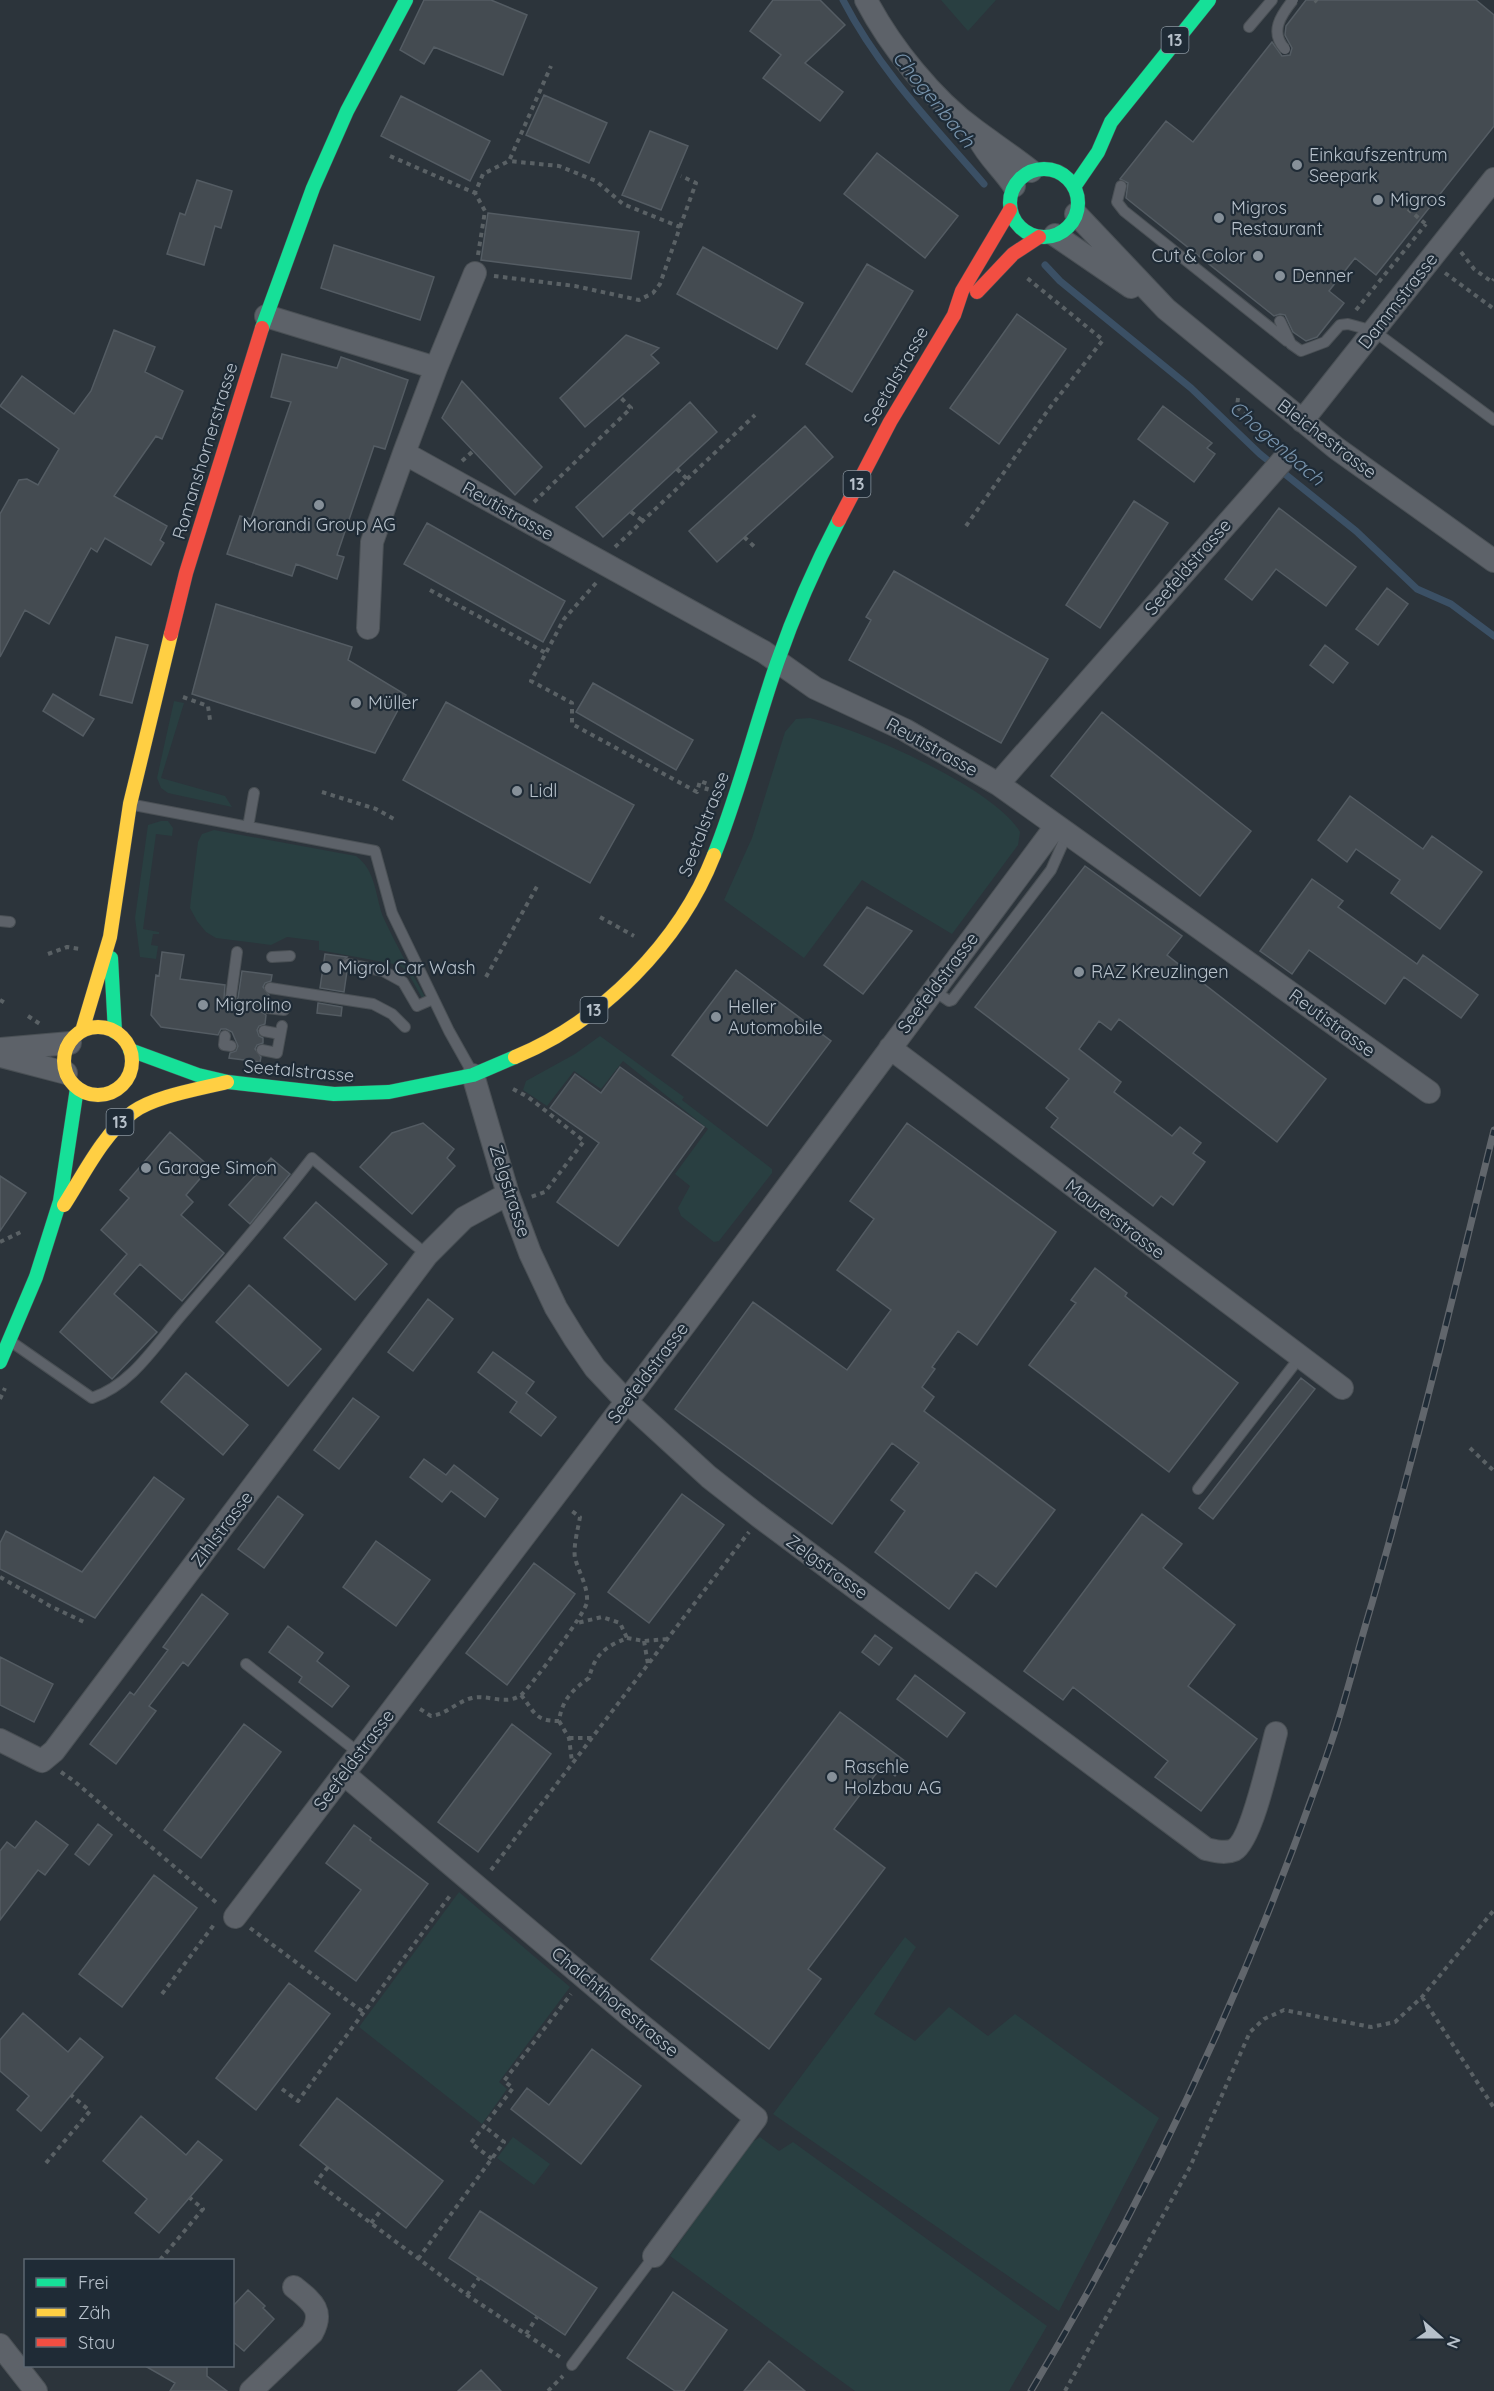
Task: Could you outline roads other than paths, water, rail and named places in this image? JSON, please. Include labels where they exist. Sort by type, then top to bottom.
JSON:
[{"type":"main road","name":"Romanshornerstrasse","points":[[76,1037],[110,937],[130,804],[186,573],[266,316],[313,188],[346,111],[406,0]]},
{"type":"main road","name":"13","points":[[1074,187],[1098,152],[1111,122],[1209,0]]},
{"type":"main road","name":"13","points":[[1093,134],[1111,122]]},
{"type":"main road","points":[[1039,170],[1067,178],[1077,195],[1076,214],[1064,230],[1047,236],[1023,231],[1010,210],[1014,186],[1039,170],[1062,159]]},
{"type":"main road","name":"Seetalstrasse","points":[[130,1050],[198,1075],[228,1082],[306,1092],[364,1095],[423,1087],[473,1074],[560,1035],[596,1008],[646,962],[687,909],[712,861],[728,821],[777,662],[824,548],[890,422],[954,315],[962,291],[1010,210]]},
{"type":"main road","name":"Seetalstrasse","points":[[954,315],[1013,254],[1047,236]]},
{"type":"main road","name":"Romanshornerstrasse","points":[[110,937],[115,1032]]},
{"type":"main road","points":[[76,1037],[93,1028],[115,1032],[130,1050]]},
{"type":"main road","name":"13","points":[[60,1202],[72,1080],[65,1052],[76,1037]]},
{"type":"main road","name":"13","points":[[98,1110],[108,1094],[124,1083],[130,1073],[130,1050]]},
{"type":"main road","name":"Seetalstrasse","points":[[169,1078],[198,1075]]},
{"type":"main road","name":"13","points":[[72,1080],[96,1095],[108,1094]]},
{"type":"main road","name":"13","points":[[124,1083],[142,1081]]},
{"type":"main road","name":"13","points":[[55,1219],[120,1122],[151,1103],[228,1082]]},
{"type":"main road","name":"13","points":[[0,1362],[84,1142]]},
{"type":"street","points":[[866,0],[879,25],[903,57],[974,130],[1039,170]]},
{"type":"street","points":[[974,130],[986,153],[1006,173],[1014,186]]},
{"type":"street","name":"Dammstrasse","points":[[1302,421],[1494,179]]},
{"type":"street","name":"Bleichestrasse","points":[[1076,214],[1166,309],[1302,421],[1494,561]]},
{"type":"street","name":"Bleichestrasse","points":[[1047,236],[1166,309]]},
{"type":"street","points":[[368,628],[372,542],[436,368],[475,273]]},
{"type":"street","points":[[266,316],[436,368]]},
{"type":"street","name":"Reutistrasse","points":[[405,453],[764,652],[815,688],[905,730],[998,784],[1429,1092]]},
{"type":"street","name":"Seefeldstrasse","points":[[998,784],[1276,467]]},
{"type":"street","name":"Seefeldstrasse","points":[[230,1913],[344,1774],[627,1402],[933,990],[1061,830]]},
{"type":"street","points":[[0,1049],[76,1037]]},
{"type":"street","name":"Maurerstrasse","points":[[890,1048],[1342,1388]]},
{"type":"street","points":[[0,1055],[72,1080]]},
{"type":"street","name":"Zelgstrasse","points":[[473,1074],[518,1196],[530,1253],[556,1308],[595,1368],[627,1402],[709,1478],[1206,1849],[1221,1852],[1235,1849],[1242,1840],[1251,1825],[1276,1733]]},
{"type":"street","name":"Zihlstrasse","points":[[0,1740],[42,1761],[61,1742],[427,1255],[464,1218],[479,1207],[518,1196]]},
{"type":"street","name":"Chalchthorestrasse","points":[[344,1774],[584,1977],[756,2118],[654,2256]]},
{"type":"street","points":[[251,2391],[312,2333],[316,2325],[318,2310],[294,2287]]},
{"type":"street","points":[[1,2350],[36,2391]]},
{"type":"lane","points":[[1249,27],[1272,0]]},
{"type":"lane","points":[[1285,49],[1278,39],[1278,22],[1293,0]]},
{"type":"lane","points":[[1121,186],[1117,202],[1124,211],[1301,351],[1325,342],[1340,325],[1348,324],[1374,331],[1494,420]]},
{"type":"lane","points":[[1280,321],[1291,344]]},
{"type":"lane","points":[[248,827],[254,793]]},
{"type":"lane","points":[[130,804],[375,851],[392,913],[433,999],[473,1074]]},
{"type":"lane","points":[[231,996],[236,982],[237,952]]},
{"type":"lane","points":[[272,957],[290,956]]},
{"type":"lane","points":[[348,964],[383,971],[403,982],[417,1006],[433,999]]},
{"type":"lane","points":[[270,988],[374,1005],[392,1014],[405,1027]]},
{"type":"lane","points":[[267,1008],[284,1010]]},
{"type":"lane","points":[[262,1050],[277,1053],[281,1030],[264,1031]]},
{"type":"lane","points":[[10,1340],[92,1398],[112,1391],[143,1363],[255,1232],[312,1158],[427,1255]]},
{"type":"lane","points":[[1198,1488],[1300,1357]]},
{"type":"lane","points":[[246,1664],[359,1753]]},
{"type":"lane","points":[[569,2369],[654,2256]]},
{"type":"waterway","name":"Chogenbach","points":[[843,0],[857,26],[890,73],[984,184]]},
{"type":"waterway","name":"Chogenbach","points":[[1045,265],[1060,281],[1191,388],[1260,454],[1356,531],[1417,589],[1451,604],[1494,636]]},
{"type":"railway","points":[[1031,2391],[1119,2234],[1199,2073],[1270,1909],[1302,1825],[1337,1723],[1389,1544],[1494,1130]]},
{"type":"place","name":"Einkaufszentrum Seepark","points":[[1297,165]]},
{"type":"place","name":"Migros","points":[[1378,200]]},
{"type":"place","name":"Migros Restaurant","points":[[1219,218]]},
{"type":"place","name":"Cut & Color","points":[[1258,256]]},
{"type":"place","name":"Denner","points":[[1280,276]]},
{"type":"place","name":"Morandi Group AG","points":[[319,505]]},
{"type":"place","name":"Müller","points":[[356,703]]},
{"type":"place","name":"Lidl","points":[[517,791]]},
{"type":"place","name":"Migrol Car Wash","points":[[326,968]]},
{"type":"place","name":"RAZ Kreuzlingen","points":[[1079,972]]},
{"type":"place","name":"Migrolino","points":[[203,1005]]},
{"type":"place","name":"Heller Automobile","points":[[716,1017]]},
{"type":"place","name":"Garage Simon","points":[[146,1168]]},
{"type":"place","name":"Raschle Holzbau AG","points":[[832,1777]]}]
